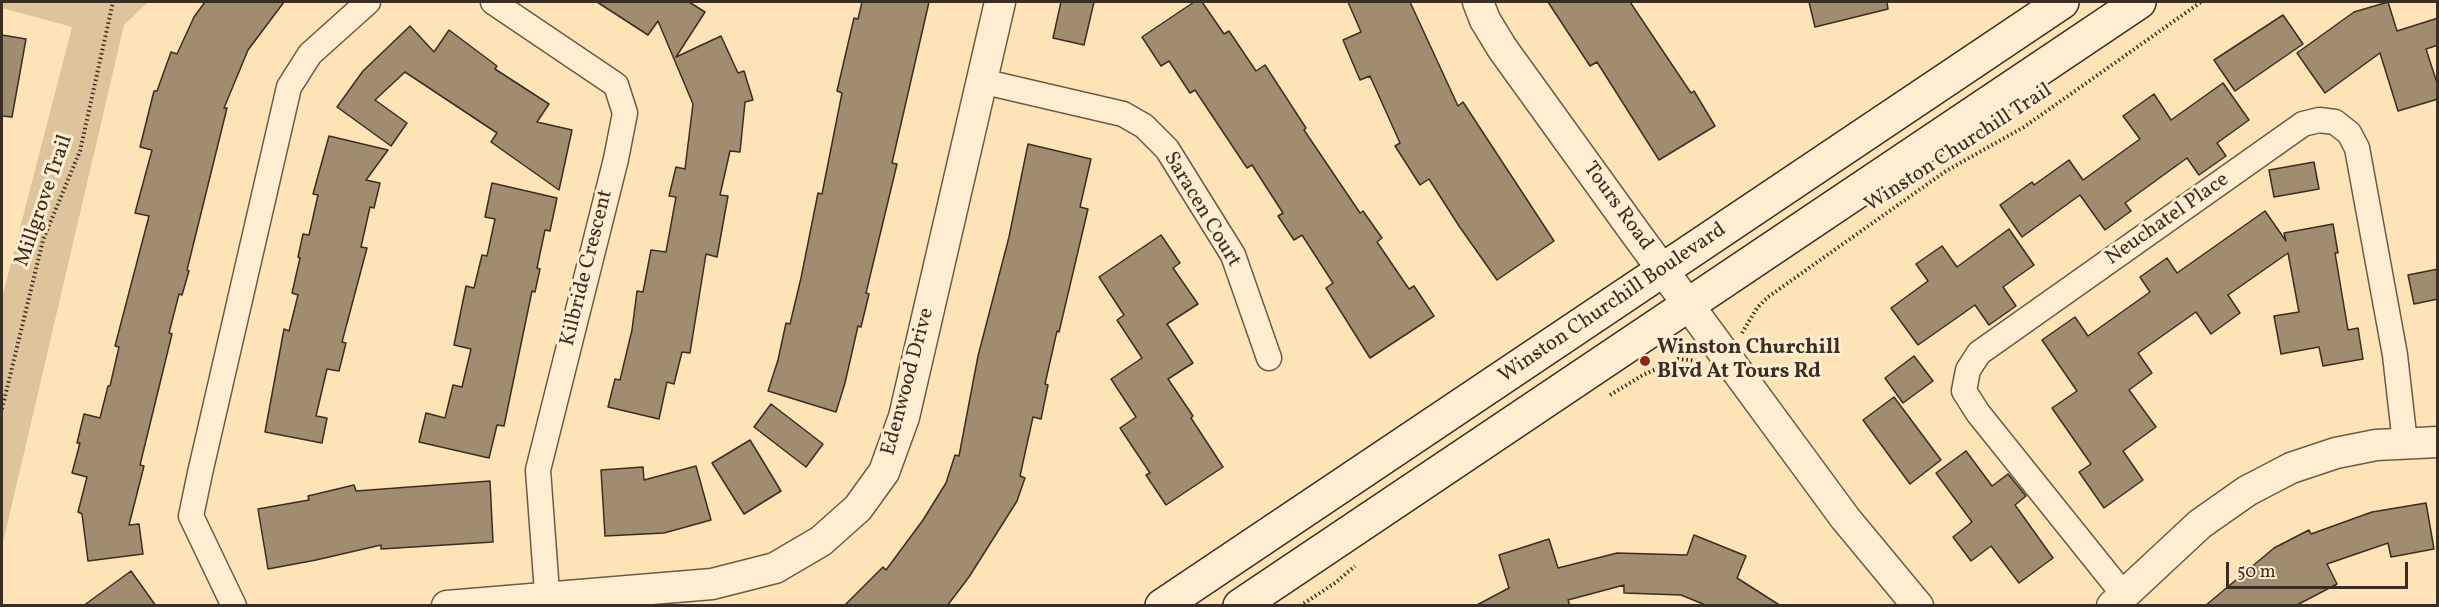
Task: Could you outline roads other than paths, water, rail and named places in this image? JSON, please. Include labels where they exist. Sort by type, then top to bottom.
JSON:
[{"type":"main road","name":"Winston Churchill Boulevard","points":[[1162,606],[2062,2]]},
{"type":"main road","name":"Winston Churchill Boulevard","points":[[1240,606],[2139,2]]},
{"type":"street","points":[[234,606],[191,516],[200,473],[289,87],[310,54],[368,2]]},
{"type":"street","name":"Kilbride Crescent","points":[[493,2],[616,85],[625,113],[616,159],[538,470],[548,602]]},
{"type":"street","name":"Edenwood Drive","points":[[447,606],[548,602],[712,585],[775,568],[821,541],[858,508],[884,472],[904,417],[1000,2]]},
{"type":"street","name":"Tours Road","points":[[1478,2],[1485,20],[1502,48],[1662,270],[1845,518],[1918,606]]},
{"type":"street","name":"Saracen Court","points":[[981,81],[1123,114],[1144,126],[1167,149],[1233,255],[1269,358]]},
{"type":"street","name":"Neuchatel Place","points":[[2118,600],[1978,413],[1964,391],[1968,370],[1979,353],[2303,124],[2319,120],[2335,122],[2349,133],[2357,148],[2395,355],[2405,443]]},
{"type":"street","points":[[2118,600],[2200,524],[2247,491],[2290,468],[2336,453],[2376,445],[2438,442]]},
{"type":"place","name":"Winston Churchill Blvd At Tours Rd","points":[[1645,361]]}]
